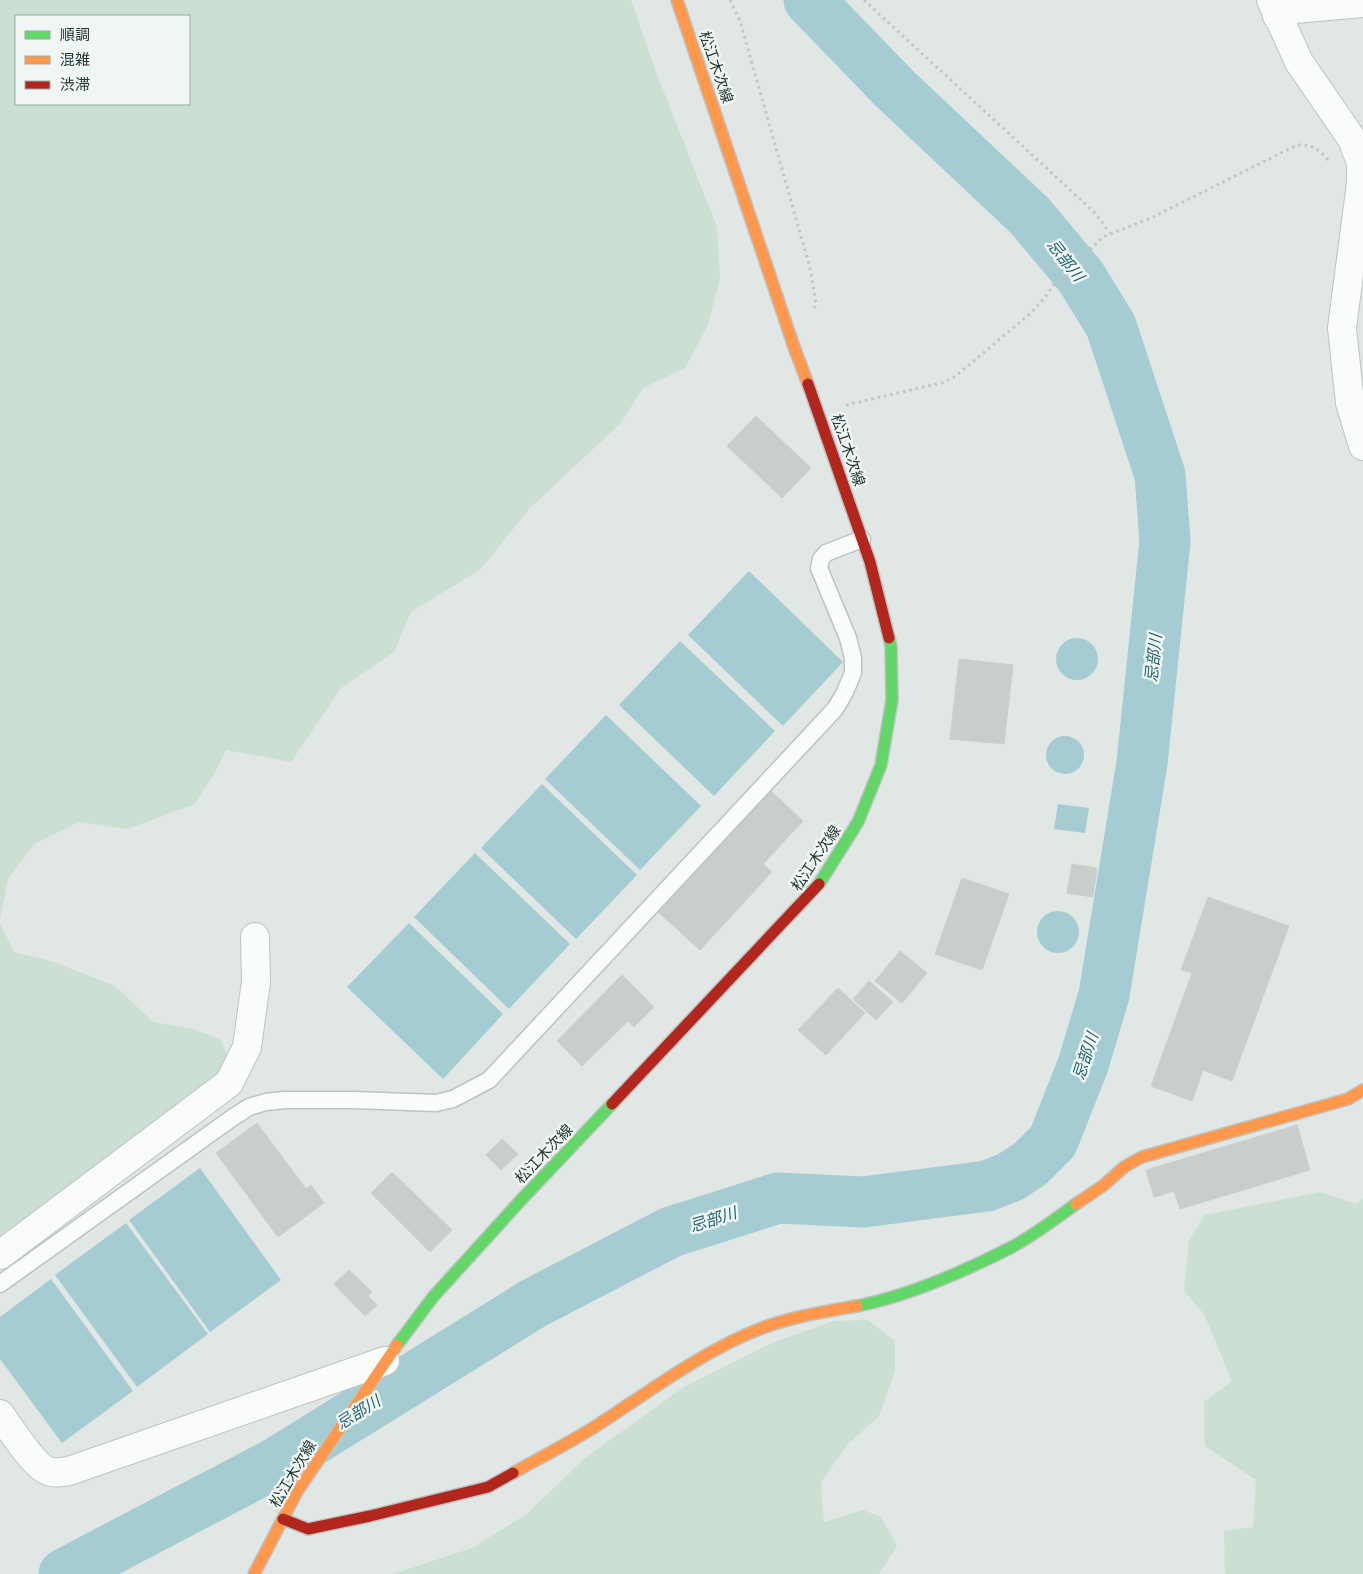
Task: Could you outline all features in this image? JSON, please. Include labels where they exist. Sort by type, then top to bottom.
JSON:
[{"type":"main road","name":"松江木次線","points":[[254,1574],[298,1490],[385,1361],[433,1297],[522,1199],[816,889],[858,822],[881,765],[892,700],[892,646],[870,562],[820,414],[794,347],[677,0]]},
{"type":"main road","points":[[283,1520],[308,1529],[488,1487],[591,1429],[684,1368],[756,1330],[789,1319],[899,1296],[942,1279],[1010,1248],[1034,1234],[1104,1185],[1124,1167],[1142,1157],[1348,1099],[1363,1090]]},
{"type":"street","points":[[1363,2],[1295,9],[1274,8],[1298,62],[1352,139],[1360,163],[1361,182],[1342,328],[1350,403],[1363,446]]},
{"type":"street","points":[[0,1255],[229,1083],[247,1047],[256,982],[255,938]]},
{"type":"street","points":[[0,1414],[37,1463],[46,1470],[55,1472],[69,1471],[385,1361]]},
{"type":"lane","points":[[0,1284],[249,1107],[266,1102],[284,1100],[354,1100],[436,1104],[452,1099],[489,1080],[835,709],[853,673],[853,658],[848,638],[819,568],[821,559],[826,553],[862,540]]},
{"type":"path","points":[[730,0],[740,21],[810,268],[816,302]]},
{"type":"path","points":[[864,0],[1094,212],[1110,233]]},
{"type":"path","points":[[820,414],[848,405],[945,382],[969,366],[1032,312],[1054,284],[1092,246],[1110,233],[1152,217],[1297,145],[1307,144],[1322,152],[1332,166]]},
{"type":"green space","points":[[0,0],[631,0],[656,72],[717,227],[720,279],[708,325],[685,368],[643,388],[620,424],[531,507],[481,569],[411,612],[394,652],[341,688],[291,762],[226,750],[214,774],[195,804],[127,829],[79,822],[34,844],[8,879],[0,919]]},
{"type":"green space","points":[[0,923],[14,952],[51,961],[115,986],[153,1022],[193,1029],[221,1040],[234,1075],[100,1173],[0,1235]]},
{"type":"green space","points":[[1320,1192],[1356,1204],[1363,1199],[1363,1574],[1225,1574],[1224,1531],[1253,1527],[1256,1480],[1205,1446],[1204,1402],[1232,1381],[1204,1314],[1184,1291],[1189,1240],[1205,1215]]},
{"type":"green space","points":[[867,1320],[895,1341],[895,1371],[879,1416],[848,1444],[821,1482],[824,1522],[863,1510],[881,1517],[897,1546],[879,1574],[393,1574],[472,1548],[527,1514],[585,1458],[684,1387],[774,1342],[834,1321]]},
{"type":"water","points":[[749,571],[843,662],[783,726],[688,635]]},
{"type":"water","points":[[1073,638],[1081,638],[1092,644],[1098,659],[1092,674],[1081,680],[1073,680],[1062,674],[1056,663],[1056,655],[1062,644]]},
{"type":"water","points":[[680,641],[775,731],[714,796],[619,705]]},
{"type":"water","points":[[606,715],[701,806],[640,870],[545,779]]},
{"type":"water","points":[[1065,736],[1079,741],[1084,755],[1079,769],[1065,774],[1051,769],[1046,755],[1051,741]]},
{"type":"water","points":[[542,784],[637,875],[576,939],[481,848]]},
{"type":"water","points":[[1058,804],[1089,808],[1085,833],[1054,829]]},
{"type":"water","points":[[475,853],[570,944],[509,1009],[414,917]]},
{"type":"water","points":[[1058,911],[1073,917],[1079,932],[1073,947],[1058,953],[1043,947],[1037,932],[1043,917]]},
{"type":"water","points":[[409,923],[503,1014],[443,1079],[347,987]]},
{"type":"water","points":[[200,1168],[281,1280],[210,1332],[129,1220]]},
{"type":"water","points":[[126,1223],[208,1334],[137,1387],[55,1275]]},
{"type":"water","points":[[51,1279],[133,1391],[62,1443],[0,1359],[0,1317]]},
{"type":"building","points":[[756,416],[811,468],[782,498],[727,446]]},
{"type":"building","points":[[959,659],[1013,665],[1004,744],[950,739]]},
{"type":"building","points":[[770,790],[803,821],[763,864],[772,872],[700,950],[658,912]]},
{"type":"building","points":[[1072,864],[1097,868],[1093,897],[1067,893]]},
{"type":"building","points":[[962,878],[1009,894],[982,970],[935,954]]},
{"type":"building","points":[[1208,897],[1289,926],[1232,1081],[1203,1070],[1192,1101],[1151,1086],[1192,973],[1181,970]]},
{"type":"building","points":[[900,951],[927,973],[902,1003],[875,981]]},
{"type":"building","points":[[622,975],[654,1007],[634,1027],[628,1021],[582,1066],[557,1041]]},
{"type":"building","points":[[869,981],[893,1002],[876,1020],[853,999]]},
{"type":"building","points":[[838,988],[865,1013],[826,1055],[798,1030]]},
{"type":"building","points":[[257,1123],[306,1189],[311,1185],[324,1203],[278,1237],[216,1153]]},
{"type":"building","points":[[1297,1125],[1310,1170],[1180,1209],[1174,1191],[1154,1197],[1146,1170]]},
{"type":"building","points":[[502,1139],[518,1154],[501,1170],[486,1155]]},
{"type":"building","points":[[392,1172],[452,1230],[430,1252],[371,1193]]},
{"type":"building","points":[[349,1270],[372,1292],[368,1296],[377,1305],[365,1316],[334,1284]]},
{"type":"waterway","name":"忌部川","points":[[64,1574],[276,1463],[534,1303],[671,1232],[778,1198],[863,1202],[987,1186],[1010,1177],[1030,1164],[1053,1141],[1083,1065],[1104,995],[1142,763],[1165,541],[1160,475],[1111,326],[1081,277],[1030,216],[895,89],[809,0]]},
{"type":"traffic: fast","points":[[819,884],[858,822],[881,765],[892,700],[891,646],[889,638]]},
{"type":"traffic: fast","points":[[397,1345],[433,1297],[612,1104]]},
{"type":"traffic: fast","points":[[857,1306],[915,1290],[973,1266],[1027,1238],[1076,1204]]},
{"type":"traffic: slow","points":[[677,0],[808,384]]},
{"type":"traffic: slow","points":[[1076,1204],[1104,1185],[1124,1167],[1142,1157],[1348,1099],[1363,1090]]},
{"type":"traffic: slow","points":[[513,1473],[583,1434],[673,1375],[735,1340],[757,1330],[806,1315],[857,1306]]},
{"type":"traffic: slow","points":[[254,1574],[298,1490],[397,1345]]},
{"type":"traffic: jam","points":[[808,384],[870,562],[889,638]]},
{"type":"traffic: jam","points":[[612,1104],[819,884]]},
{"type":"traffic: jam","points":[[283,1519],[308,1529],[488,1487],[513,1473]]}]
